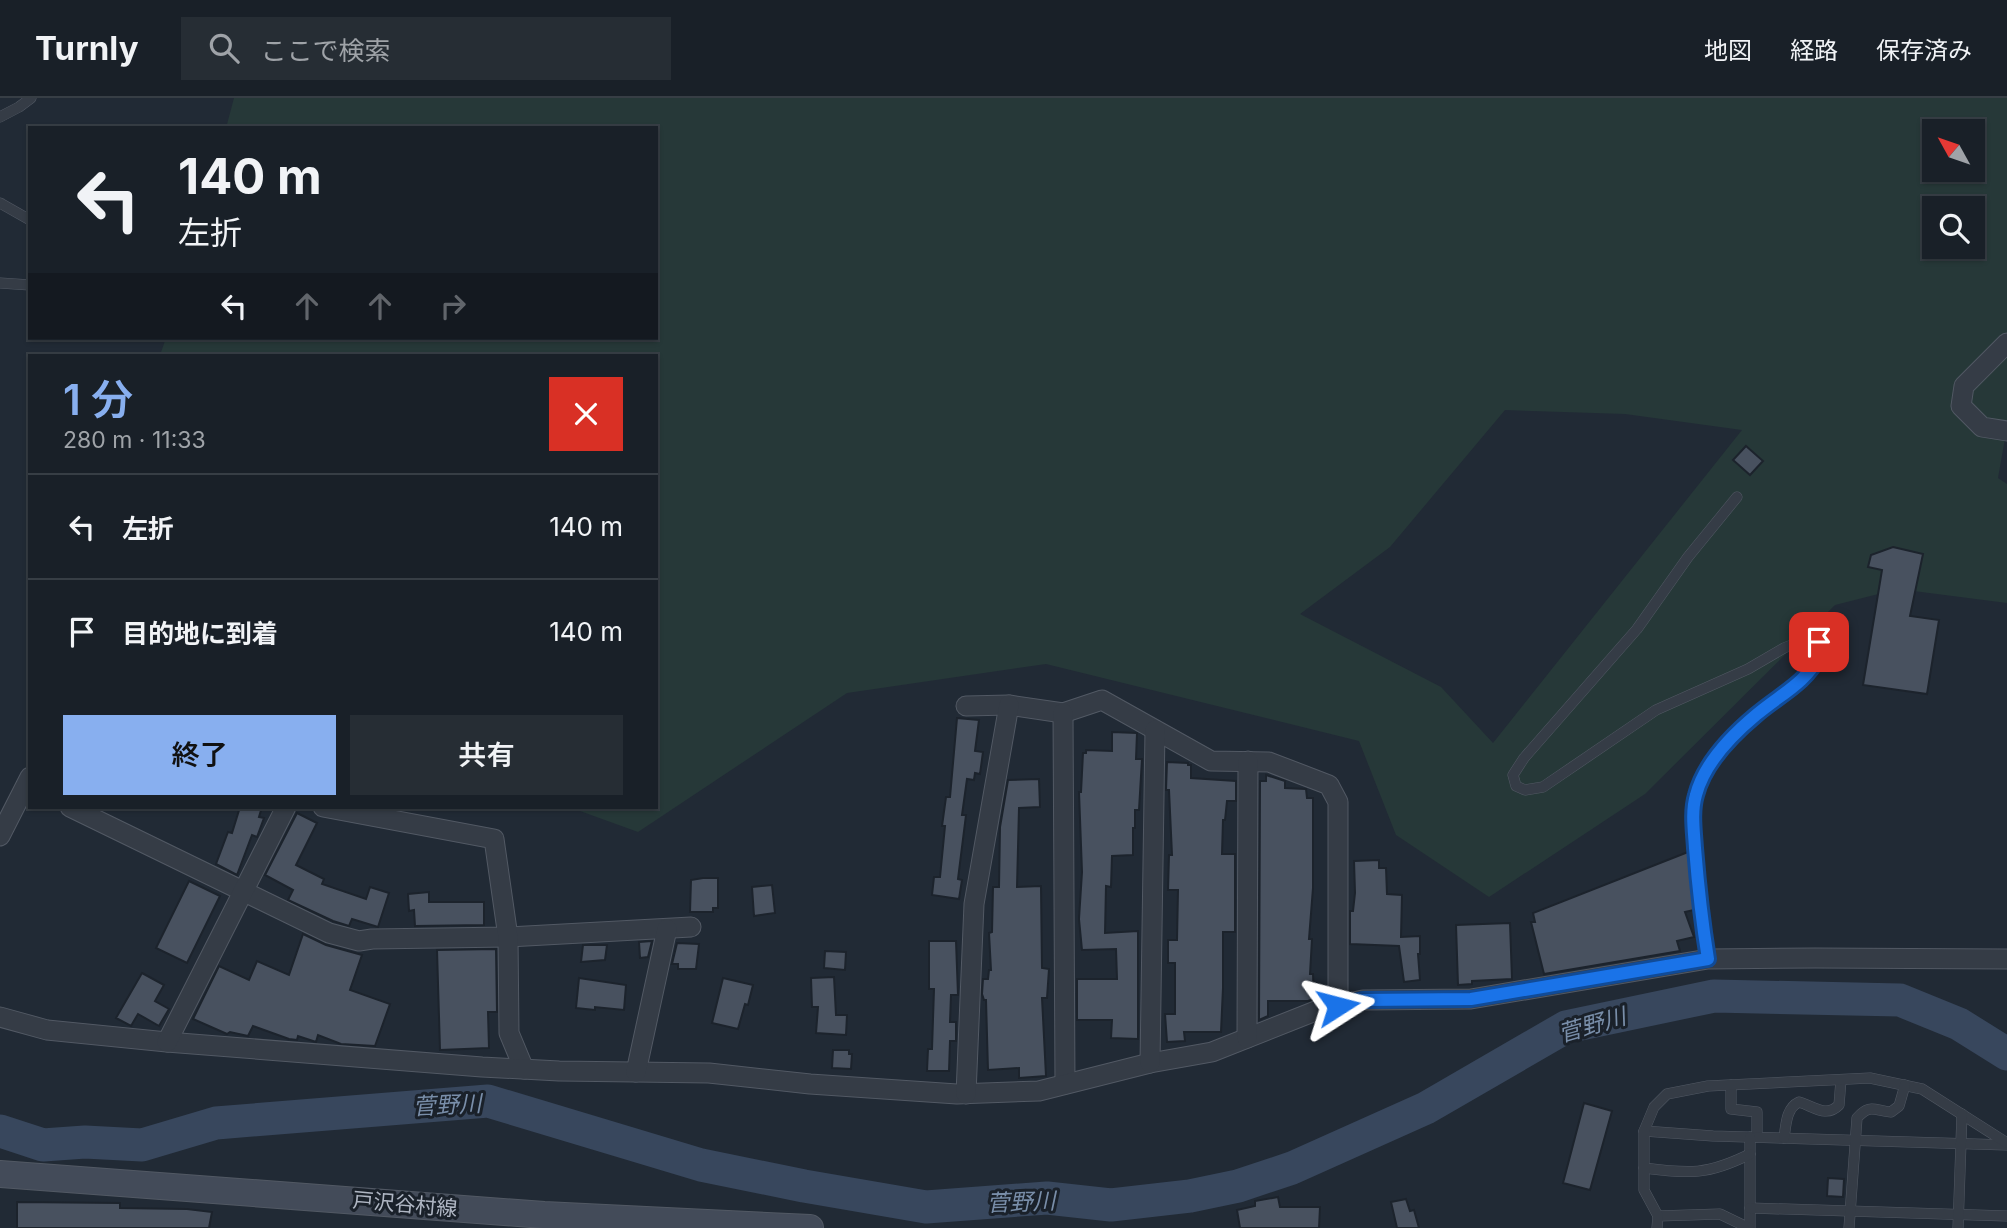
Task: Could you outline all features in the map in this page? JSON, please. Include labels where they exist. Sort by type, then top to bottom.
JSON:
[{"type":"main road","name":"戸沢谷村線","points":[[0,1174],[544,1215],[810,1228]]},
{"type":"street","points":[[2007,343],[1964,386],[1961,406],[1982,427],[2007,431]]},
{"type":"street","points":[[966,706],[1009,705],[1063,713],[1102,700],[1211,761],[1269,762],[1329,785],[1338,802],[1338,1006]]},
{"type":"street","points":[[966,1094],[974,904],[1009,705]]},
{"type":"street","points":[[1063,713],[1065,1084]]},
{"type":"street","points":[[1150,1063],[1155,730]]},
{"type":"street","points":[[1247,1038],[1248,761]]},
{"type":"street","points":[[0,836],[28,784]]},
{"type":"street","points":[[73,809],[329,933],[359,941],[508,937],[691,927]]},
{"type":"street","points":[[167,1042],[285,809]]},
{"type":"street","points":[[334,809],[494,839],[508,937],[509,1033],[524,1069]]},
{"type":"street","points":[[636,1072],[667,929]]},
{"type":"street","points":[[0,1017],[47,1030],[167,1042],[524,1069],[709,1073],[810,1084],[966,1094],[1039,1091],[1150,1063],[1212,1052],[1318,1010],[1363,1000],[1471,999],[1708,959],[2007,959]]},
{"type":"lane","points":[[0,117],[31,98]]},
{"type":"lane","points":[[0,203],[28,219]]},
{"type":"lane","points":[[0,283],[28,285]]},
{"type":"lane","points":[[1708,959],[1699,909],[1693,817],[1696,795],[1709,766],[1731,740],[1755,715],[1798,685],[1812,670],[1821,654],[1819,642],[1807,639],[1784,648],[1748,669],[1656,710],[1543,787],[1525,790],[1516,786],[1513,775],[1524,758],[1637,629],[1688,557],[1737,498]]},
{"type":"lane","points":[[1657,1228],[1658,1216],[1644,1190],[1644,1131],[1654,1107],[1667,1094],[1708,1086],[1870,1078],[1922,1089],[2007,1144]]},
{"type":"lane","points":[[1784,1138],[1786,1118],[1793,1104],[1799,1102],[1824,1112],[1832,1111],[1839,1105],[1842,1097],[1841,1080]]},
{"type":"lane","points":[[1658,1216],[1720,1214],[1749,1228],[1750,1154],[1757,1112],[1731,1109],[1731,1085]]},
{"type":"lane","points":[[1849,1228],[1857,1118],[1864,1110],[1873,1108],[1891,1112],[1899,1105],[1905,1085]]},
{"type":"lane","points":[[1958,1228],[1962,1114]]},
{"type":"lane","points":[[1644,1131],[2007,1144]]},
{"type":"lane","points":[[1644,1168],[1696,1173],[1750,1154]]},
{"type":"lane","points":[[1750,1209],[2007,1216]]},
{"type":"shaded area","points":[[234,98],[2007,98],[2007,427],[1998,478],[2007,484],[2007,603],[1898,589],[1835,605],[1645,794],[1489,897],[1396,835],[1359,741],[1046,664],[847,693],[638,832],[575,809],[658,809],[658,354],[160,354],[165,340],[658,340],[658,126],[227,126]],"holes":[[[1505,410],[1625,414],[1742,430],[1493,743],[1441,687],[1300,614],[1390,547]]]},
{"type":"building","points":[[1746,446],[1763,461],[1750,475],[1733,460]]},
{"type":"building","points":[[1893,547],[1923,554],[1910,616],[1939,620],[1927,694],[1863,685],[1882,570],[1868,567],[1871,555]]},
{"type":"building","points":[[957,718],[979,720],[975,751],[983,752],[980,774],[975,773],[974,780],[967,779],[962,815],[966,815],[958,879],[962,880],[959,899],[932,895],[934,877],[940,877],[945,826],[942,826],[946,797],[950,797]]},
{"type":"building","points":[[1112,732],[1137,733],[1136,759],[1142,759],[1139,810],[1135,810],[1133,828],[1133,855],[1112,856],[1111,887],[1106,886],[1105,933],[1138,931],[1138,1039],[1111,1038],[1112,1020],[1077,1020],[1077,979],[1117,979],[1116,949],[1082,950],[1079,919],[1082,872],[1079,792],[1083,753],[1086,753],[1086,750],[1112,751]]},
{"type":"building","points":[[1167,762],[1191,765],[1191,778],[1236,781],[1236,801],[1227,801],[1223,820],[1222,854],[1235,854],[1235,932],[1223,932],[1221,1032],[1184,1032],[1185,1041],[1167,1042],[1165,1014],[1175,1014],[1175,963],[1168,963],[1168,940],[1177,940],[1178,890],[1168,890],[1169,855],[1172,855],[1169,790],[1166,790]]},
{"type":"building","points":[[1266,775],[1285,781],[1285,788],[1306,789],[1307,798],[1313,798],[1313,888],[1309,939],[1312,939],[1310,974],[1313,974],[1314,999],[1268,1001],[1268,1016],[1259,1020],[1260,781],[1266,781]]},
{"type":"building","points":[[1039,779],[1040,807],[1019,808],[1017,887],[1041,886],[1042,968],[1049,969],[1047,998],[1042,998],[1046,1076],[1019,1078],[1019,1068],[988,1070],[983,979],[988,979],[991,970],[989,933],[992,932],[993,887],[999,887],[1000,827],[1008,780]]},
{"type":"building","points":[[239,809],[261,809],[259,817],[264,818],[257,837],[252,835],[237,875],[216,864],[228,832],[232,833]]},
{"type":"building","points":[[297,813],[317,823],[296,865],[324,879],[322,884],[366,899],[370,887],[389,893],[378,927],[352,919],[349,926],[333,921],[288,900],[293,890],[265,875]]},
{"type":"building","points":[[1688,852],[1694,910],[1685,912],[1694,937],[1677,941],[1680,951],[1544,974],[1531,922],[1535,922],[1533,913]]},
{"type":"building","points":[[1379,860],[1379,868],[1386,868],[1387,894],[1402,895],[1401,937],[1420,936],[1420,980],[1404,982],[1399,946],[1350,944],[1350,911],[1353,911],[1355,893],[1354,861]]},
{"type":"building","points":[[718,878],[718,908],[713,908],[713,912],[690,912],[691,880]]},
{"type":"building","points":[[189,881],[220,896],[187,963],[156,948]]},
{"type":"building","points":[[772,885],[775,913],[754,916],[752,887]]},
{"type":"building","points":[[429,892],[429,902],[484,902],[484,925],[415,926],[414,910],[409,911],[408,894]]},
{"type":"building","points":[[1510,923],[1512,979],[1472,981],[1472,984],[1458,985],[1456,925]]},
{"type":"building","points":[[303,934],[326,945],[362,955],[350,990],[390,1004],[375,1046],[341,1044],[318,1035],[316,1042],[298,1036],[297,1040],[289,1039],[253,1026],[248,1036],[230,1032],[227,1034],[193,1019],[219,966],[249,980],[257,961],[289,975]]},
{"type":"building","points":[[652,941],[648,957],[640,958],[639,942]]},
{"type":"building","points":[[929,941],[956,941],[958,995],[951,995],[950,1022],[956,1022],[956,1041],[950,1041],[949,1071],[927,1071],[928,1049],[932,1049],[934,989],[929,989]]},
{"type":"building","points":[[677,943],[699,944],[696,969],[678,969],[678,964],[672,964]]},
{"type":"building","points":[[583,945],[607,945],[605,960],[581,962]]},
{"type":"building","points":[[496,949],[497,1012],[488,1012],[489,1048],[440,1050],[437,950]]},
{"type":"building","points":[[825,951],[846,952],[845,970],[824,968]]},
{"type":"building","points":[[142,973],[164,985],[155,1001],[169,1009],[159,1026],[138,1014],[131,1026],[116,1018]]},
{"type":"building","points":[[834,977],[836,1015],[847,1015],[846,1035],[816,1033],[818,1007],[812,1007],[811,978]]},
{"type":"building","points":[[579,978],[626,985],[624,1010],[576,1008]]},
{"type":"building","points":[[723,978],[753,985],[738,1029],[712,1023]]},
{"type":"building","points":[[833,1050],[849,1050],[849,1054],[852,1054],[851,1069],[832,1068]]},
{"type":"building","points":[[1584,1103],[1612,1111],[1590,1190],[1563,1183]]},
{"type":"building","points":[[1828,1178],[1844,1179],[1843,1197],[1827,1196]]},
{"type":"building","points":[[1278,1197],[1280,1207],[1320,1207],[1319,1228],[1240,1228],[1237,1210],[1255,1206],[1255,1201]]},
{"type":"building","points":[[1406,1199],[1410,1211],[1414,1210],[1419,1228],[1397,1228],[1391,1202]]},
{"type":"building","points":[[17,1202],[120,1203],[120,1208],[212,1212],[209,1228],[17,1228]]},
{"type":"waterway","name":"菅野川","points":[[0,1131],[43,1145],[85,1142],[142,1145],[216,1123],[488,1101],[701,1165],[926,1207],[1047,1198],[1111,1205],[1190,1196],[1238,1186],[1292,1168],[1426,1108],[1566,1027],[1714,996],[1900,1000],[1959,1024],[2007,1054]]},
{"type":"route","points":[[1338,1006],[1363,1000],[1471,999],[1708,959],[1699,909],[1693,817],[1696,795],[1709,766],[1731,740],[1755,715],[1798,685],[1812,670],[1821,654],[1819,642]]}]
